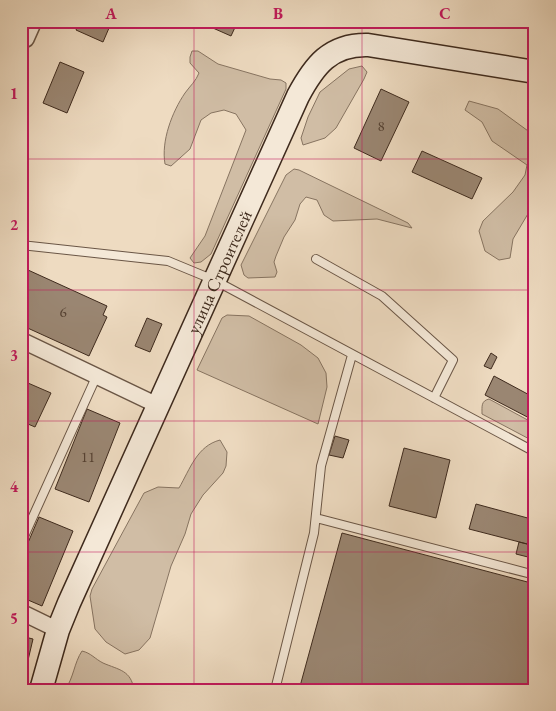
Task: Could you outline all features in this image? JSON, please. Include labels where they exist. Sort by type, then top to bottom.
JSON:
[{"type":"main road","name":"улица Строителей","points":[[41,690],[58,630],[298,96],[318,64],[331,54],[356,45],[368,45],[535,72]]},
{"type":"street","points":[[24,39],[34,21]]},
{"type":"street","points":[[21,340],[159,406]]},
{"type":"street","points":[[21,612],[58,630]]},
{"type":"lane","points":[[21,245],[168,261],[214,280],[535,452]]},
{"type":"lane","points":[[316,259],[382,296],[454,360],[434,398]]},
{"type":"lane","points":[[274,690],[314,533],[321,466],[352,355]]},
{"type":"lane","points":[[22,540],[97,375]]},
{"type":"lane","points":[[316,518],[535,575]]},
{"type":"shaded area","points":[[192,51],[198,51],[218,64],[270,79],[281,80],[286,83],[286,89],[211,254],[201,262],[194,263],[190,258],[205,236],[246,130],[236,114],[224,110],[211,113],[201,120],[190,149],[171,166],[165,164],[166,136],[172,118],[180,101],[199,73],[190,63]]},
{"type":"shaded area","points":[[362,66],[367,72],[336,128],[325,138],[303,145],[301,138],[308,117],[320,92],[349,69]]},
{"type":"shaded area","points":[[469,101],[498,109],[535,136],[535,202],[513,239],[510,258],[499,260],[485,251],[479,231],[483,221],[513,192],[525,175],[527,165],[492,141],[482,122],[465,110]]},
{"type":"shaded area","points":[[294,169],[408,223],[412,228],[377,219],[333,221],[324,215],[317,200],[306,197],[300,204],[295,220],[284,237],[276,256],[274,262],[277,272],[275,277],[248,278],[244,275],[241,265],[286,175]]},
{"type":"shaded area","points":[[227,315],[249,316],[301,345],[318,358],[326,373],[327,387],[318,424],[197,370],[222,318]]},
{"type":"shaded area","points":[[489,399],[535,424],[535,442],[482,414],[483,403]]},
{"type":"shaded area","points":[[220,440],[227,452],[226,466],[223,473],[203,495],[191,514],[185,534],[171,566],[150,638],[139,650],[125,654],[106,642],[95,629],[90,596],[92,589],[144,493],[158,487],[179,488],[195,459],[205,447]]},
{"type":"shaded area","points":[[82,651],[103,663],[119,669],[127,675],[134,690],[65,690]]},
{"type":"building","points":[[80,21],[112,21],[103,42],[76,30]]},
{"type":"building","points":[[197,21],[238,21],[231,36]]},
{"type":"building","points":[[60,62],[84,72],[67,113],[43,103]]},
{"type":"building","points":[[381,89],[409,102],[381,161],[354,148]]},
{"type":"building","points":[[422,151],[482,178],[472,199],[412,172]]},
{"type":"building","points":[[28,270],[107,306],[103,315],[107,317],[89,356],[21,325],[21,278],[24,279]]},
{"type":"building","points":[[147,318],[162,324],[150,352],[135,346]]},
{"type":"building","points":[[491,353],[497,357],[491,369],[484,366]]},
{"type":"building","points":[[494,376],[535,398],[535,421],[485,395]]},
{"type":"building","points":[[21,380],[51,393],[35,427],[21,421]]},
{"type":"building","points":[[87,409],[120,423],[89,502],[55,489]]},
{"type":"building","points":[[335,436],[349,440],[343,458],[329,455]]},
{"type":"building","points":[[404,448],[450,460],[436,518],[389,506]]},
{"type":"building","points":[[476,504],[535,520],[535,546],[469,529]]},
{"type":"building","points":[[39,517],[73,531],[42,606],[21,597],[21,559]]},
{"type":"building","points":[[342,533],[535,584],[535,690],[299,690]]},
{"type":"building","points":[[519,542],[535,546],[532,558],[516,554]]},
{"type":"building","points":[[21,636],[33,639],[21,690]]}]
